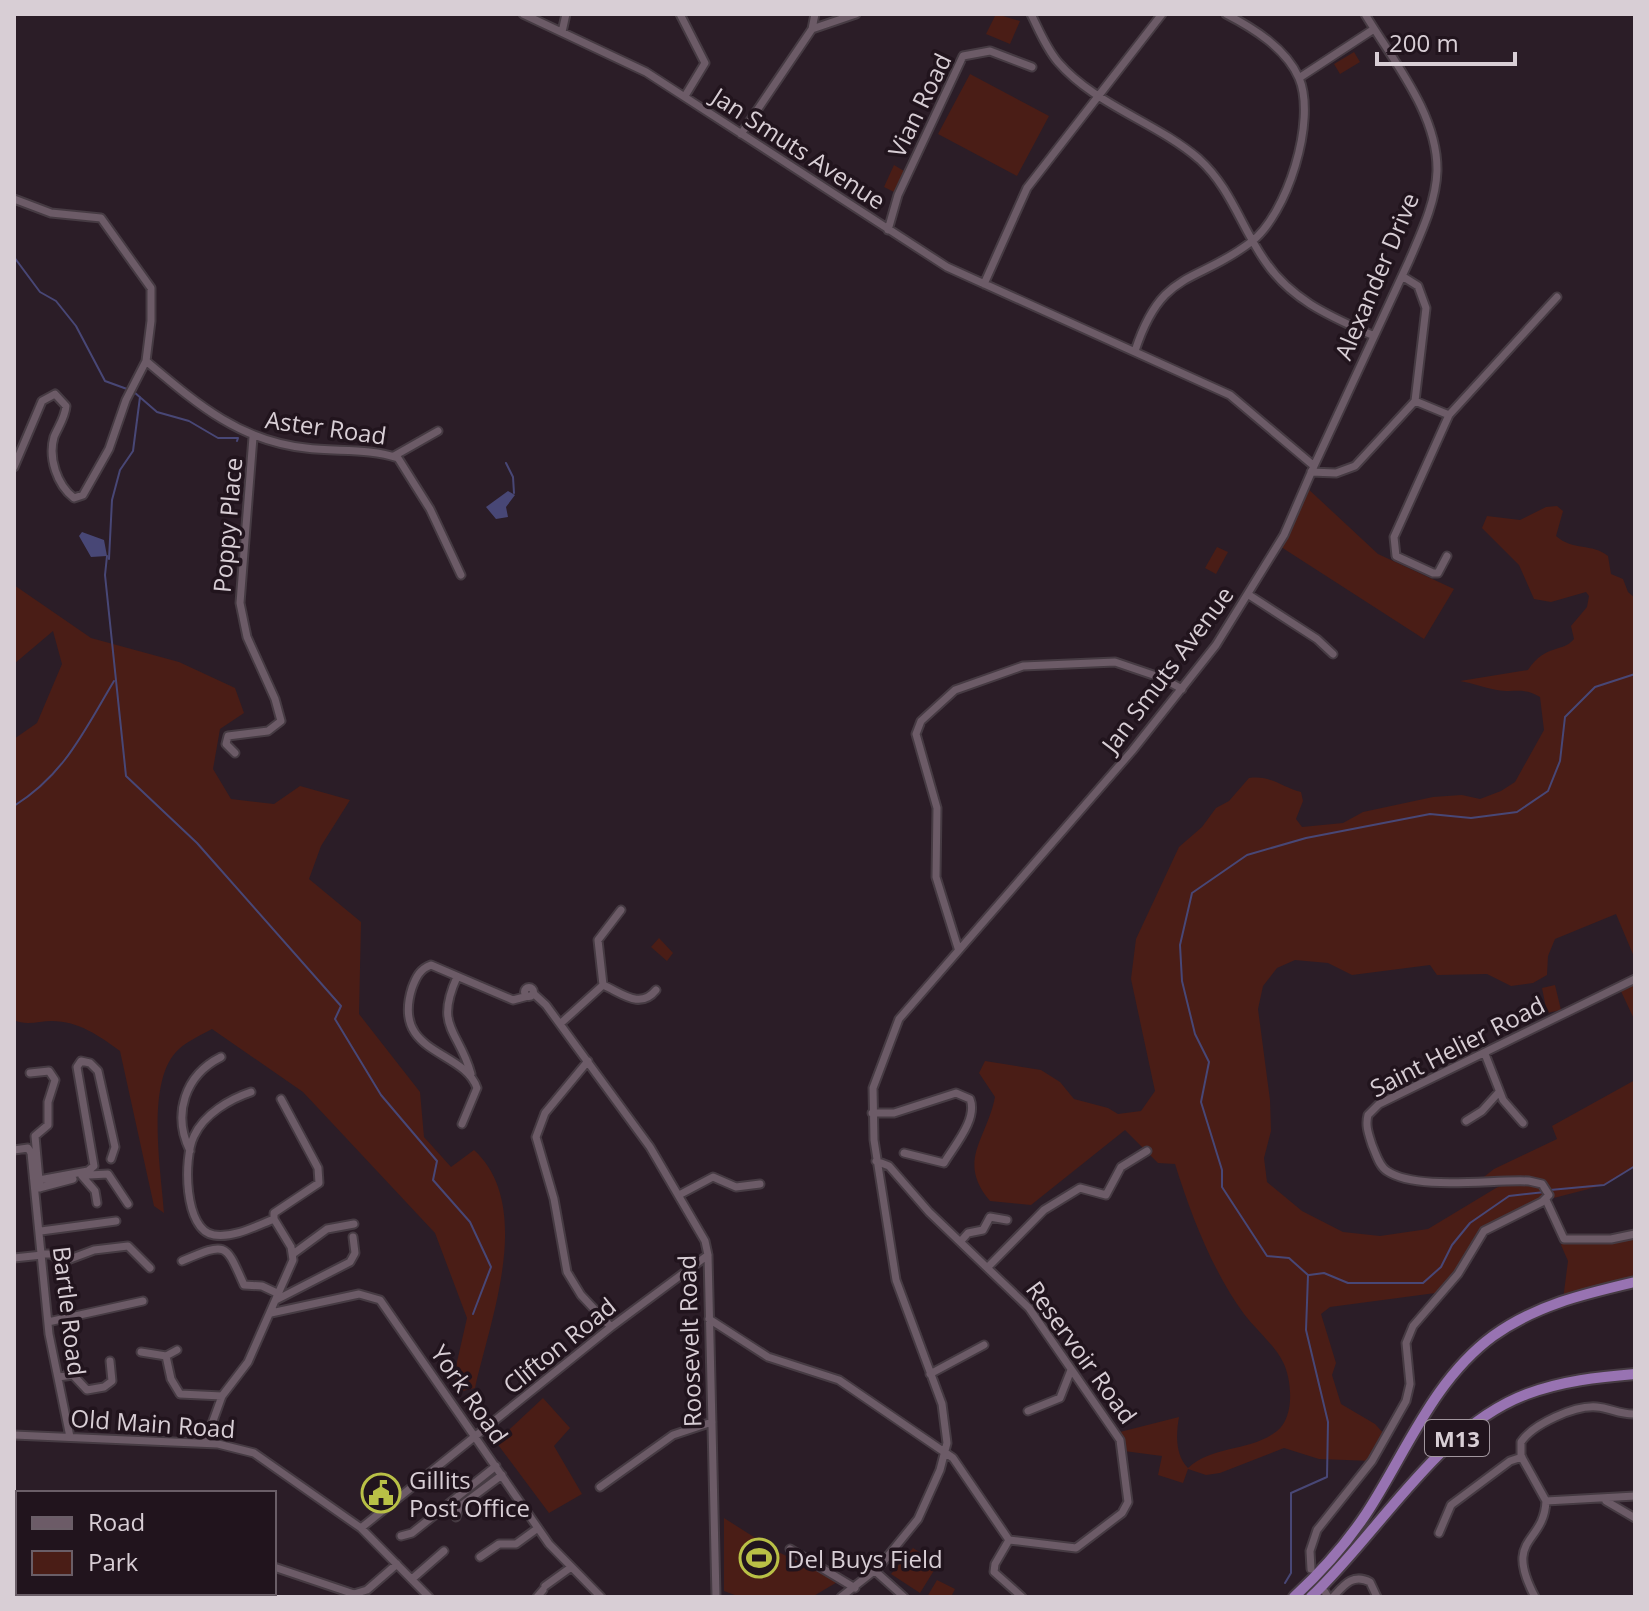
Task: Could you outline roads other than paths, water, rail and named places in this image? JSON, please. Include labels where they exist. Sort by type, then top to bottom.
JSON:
[{"type":"highway","name":"M13","points":[[1294,1597],[1353,1532],[1432,1403],[1469,1356],[1515,1322],[1563,1300],[1635,1282]]},
{"type":"highway","name":"M13","points":[[1311,1597],[1437,1458],[1469,1429],[1525,1395],[1585,1378],[1635,1374]]},
{"type":"street","name":"Jan Smuts Avenue","points":[[523,14],[646,72],[936,261],[1240,401],[1312,469],[1284,535],[1249,595],[1182,689],[900,1016],[876,1079],[872,1113],[876,1161],[896,1280],[945,1420],[945,1456],[918,1519],[875,1571],[841,1597]]},
{"type":"street","points":[[562,32],[566,14]]},
{"type":"street","points":[[680,14],[705,63],[685,96]]},
{"type":"street","points":[[741,134],[812,29],[815,14]]},
{"type":"street","points":[[812,29],[856,14]]},
{"type":"street","points":[[1031,14],[1058,62],[1100,94],[1187,150],[1211,171],[1230,194],[1253,241],[1276,275],[1302,300],[1374,336]]},
{"type":"street","points":[[984,284],[1027,188],[1162,14]]},
{"type":"street","points":[[1135,351],[1147,319],[1166,293],[1180,281],[1253,241],[1278,208],[1299,154],[1303,124],[1299,78],[1269,40],[1226,14]]},
{"type":"street","name":"Alexander Drive","points":[[1312,469],[1402,276],[1430,205],[1436,160],[1427,121],[1365,14]]},
{"type":"street","points":[[1299,78],[1374,29]]},
{"type":"street","name":"Vian Road","points":[[888,230],[895,204],[963,56],[978,51],[997,52],[1032,67]]},
{"type":"street","points":[[14,199],[51,213],[92,215],[106,224],[118,247],[151,288],[146,361],[129,392],[109,449],[83,495],[76,498],[68,493],[53,462],[54,437],[66,406],[55,394],[48,394],[42,401],[14,467]]},
{"type":"street","points":[[1312,469],[1336,473],[1355,466],[1415,401],[1426,308],[1418,286],[1402,276]]},
{"type":"street","points":[[1447,556],[1438,573],[1433,573],[1396,556],[1394,537],[1449,415],[1557,297]]},
{"type":"street","name":"Aster Road","points":[[146,361],[195,403],[253,437],[295,447],[394,456],[400,460],[430,509],[459,572]]},
{"type":"street","points":[[1415,401],[1449,415]]},
{"type":"street","points":[[394,456],[438,431]]},
{"type":"street","name":"Poppy Place","points":[[235,753],[226,744],[228,736],[268,731],[281,721],[270,685],[247,637],[240,603],[253,437]]},
{"type":"street","points":[[1249,595],[1317,639],[1333,654]]},
{"type":"street","points":[[958,948],[936,877],[937,808],[916,732],[922,719],[955,690],[1023,666],[1115,662],[1162,678],[1182,689]]},
{"type":"street","points":[[603,985],[598,940],[621,910]]},
{"type":"street","points":[[462,1124],[477,1093],[471,1074],[447,1020],[448,1002],[457,977],[434,966],[425,967],[413,985],[409,1014],[422,1041],[471,1074]]},
{"type":"street","name":"Roosevelt Road","points":[[457,977],[513,1000],[530,995],[560,1024],[656,1156],[702,1233],[708,1255],[716,1597]]},
{"type":"street","name":"Saint Helier Road","points":[[1547,1193],[1529,1181],[1415,1179],[1388,1172],[1376,1155],[1366,1121],[1374,1108],[1635,979]]},
{"type":"street","points":[[603,985],[638,1001],[648,999],[656,990]]},
{"type":"street","points":[[560,1024],[603,985]]},
{"type":"street","points":[[1485,1054],[1507,1108],[1523,1123]]},
{"type":"street","points":[[190,1151],[182,1133],[182,1105],[201,1068],[221,1057]]},
{"type":"street","points":[[38,1185],[88,1171],[94,1164],[77,1067],[81,1061],[90,1063],[98,1071],[116,1148],[111,1159]]},
{"type":"street","points":[[588,1061],[545,1113],[536,1137],[554,1199],[567,1272],[581,1295],[611,1327]]},
{"type":"street","points":[[30,1073],[49,1071],[55,1080],[48,1104],[48,1125],[35,1137],[38,1185]]},
{"type":"street","points":[[251,1092],[225,1103],[194,1135],[188,1170],[192,1214],[203,1230],[226,1235],[274,1219]]},
{"type":"street","points":[[1466,1121],[1482,1111],[1499,1092]]},
{"type":"street","points":[[872,1113],[920,1107],[955,1093],[971,1100],[965,1130],[944,1163],[904,1153]]},
{"type":"street","points":[[281,1099],[321,1177],[318,1185],[274,1213],[274,1219],[293,1254]]},
{"type":"street","points":[[14,1150],[30,1150],[38,1185]]},
{"type":"street","points":[[989,1266],[1054,1203],[1080,1188],[1106,1195],[1121,1167],[1147,1151]]},
{"type":"street","name":"Reservoir Road","points":[[876,1161],[889,1166],[892,1173],[1029,1308],[1123,1445],[1128,1502],[1117,1518],[1076,1548],[1009,1540]]},
{"type":"street","points":[[38,1185],[100,1172],[108,1174],[128,1204]]},
{"type":"street","points":[[879,1179],[892,1173]]},
{"type":"street","points":[[82,1176],[95,1191],[97,1203]]},
{"type":"street","points":[[679,1195],[713,1177],[736,1187],[760,1184]]},
{"type":"street","name":"Bartle Road","points":[[38,1185],[48,1322],[70,1437]]},
{"type":"street","points":[[1311,1569],[1310,1551],[1317,1530],[1372,1461],[1408,1396],[1406,1347],[1413,1326],[1452,1283],[1484,1231],[1547,1193],[1564,1239],[1611,1239],[1635,1234]]},
{"type":"street","points":[[961,1241],[968,1233],[983,1230],[990,1217],[1007,1220]]},
{"type":"street","points":[[41,1231],[116,1221]]},
{"type":"street","points":[[205,1443],[222,1396],[248,1362],[271,1313],[293,1254],[327,1229],[354,1224]]},
{"type":"street","points":[[278,1297],[350,1262],[355,1253],[353,1237]]},
{"type":"street","points":[[14,1258],[51,1254],[60,1263],[94,1250],[128,1246],[150,1268]]},
{"type":"street","points":[[182,1261],[210,1249],[223,1249],[232,1255],[244,1285],[262,1286],[278,1297]]},
{"type":"street","name":"Clifton Road","points":[[361,1528],[611,1327],[708,1255]]},
{"type":"street","points":[[695,1264],[708,1275]]},
{"type":"street","name":"York Road","points":[[271,1313],[359,1294],[377,1297],[538,1528],[570,1568],[601,1597]]},
{"type":"street","points":[[48,1322],[143,1301]]},
{"type":"street","points":[[709,1319],[768,1357],[839,1380],[959,1463],[1009,1540],[995,1564],[994,1572],[1022,1597]]},
{"type":"street","points":[[930,1374],[984,1345]]},
{"type":"street","points":[[141,1352],[166,1356],[177,1350]]},
{"type":"street","points":[[68,1374],[74,1355]]},
{"type":"street","points":[[166,1356],[171,1379],[180,1394],[222,1396]]},
{"type":"street","points":[[58,1377],[68,1374],[77,1378],[86,1389],[104,1387],[112,1381],[110,1361]]},
{"type":"street","points":[[1028,1411],[1060,1398],[1071,1370]]},
{"type":"street","points":[[1546,1501],[1522,1457],[1521,1442],[1529,1433],[1576,1410],[1595,1407],[1635,1414]]},
{"type":"street","points":[[600,1487],[673,1435],[712,1422]]},
{"type":"street","name":"Old Main Road","points":[[14,1435],[237,1447],[264,1458],[361,1528],[429,1597]]},
{"type":"street","points":[[1439,1533],[1451,1505],[1510,1461],[1522,1457]]},
{"type":"street","points":[[401,1536],[412,1533],[496,1466]]},
{"type":"street","points":[[456,1517],[459,1507],[502,1475]]},
{"type":"street","points":[[1546,1501],[1635,1496]]},
{"type":"street","points":[[1604,1500],[1635,1518]]},
{"type":"street","points":[[1535,1597],[1524,1573],[1522,1558],[1546,1501]]},
{"type":"street","points":[[480,1557],[499,1544],[516,1544],[538,1528]]},
{"type":"street","points":[[790,1549],[855,1588]]},
{"type":"street","points":[[412,1579],[444,1551]]},
{"type":"street","points":[[276,1568],[354,1594],[367,1590],[397,1564]]},
{"type":"street","points":[[537,1597],[570,1568]]},
{"type":"street","points":[[875,1571],[904,1597]]},
{"type":"street","points":[[1329,1595],[1359,1578],[1370,1582],[1377,1597]]},
{"type":"waterway","points":[[14,257],[40,292],[56,301],[76,326],[105,381],[127,389]]},
{"type":"waterway","points":[[134,392],[157,412],[189,421],[218,438],[238,438],[237,441]]},
{"type":"waterway","points":[[109,559],[112,500],[120,470],[133,451],[140,397]]},
{"type":"waterway","points":[[506,463],[513,477],[514,493]]},
{"type":"waterway","points":[[107,556],[105,575],[126,776],[197,843],[341,1006],[335,1019],[381,1095],[437,1161],[433,1180],[470,1222],[491,1267],[473,1314]]},
{"type":"waterway","points":[[1285,1583],[1291,1573],[1291,1493],[1327,1477],[1328,1422],[1306,1330],[1308,1275],[1289,1258],[1267,1256],[1222,1187],[1222,1170],[1201,1102],[1209,1062],[1195,1034],[1182,981],[1180,945],[1192,893],[1247,855],[1306,838],[1430,814],[1471,818],[1517,812],[1548,791],[1560,761],[1565,717],[1595,687],[1635,674]]},
{"type":"waterway","points":[[14,806],[60,766],[114,681]]},
{"type":"waterway","points":[[1550,1190],[1604,1185],[1635,1166]]},
{"type":"waterway","points":[[1309,1275],[1324,1273],[1348,1283],[1423,1283],[1441,1267],[1452,1245],[1470,1223],[1509,1196],[1545,1192]]},
{"type":"place","name":"Gillits Post Office","points":[[381,1493]]},
{"type":"place","name":"Del Buys Field","points":[[759,1558]]}]
